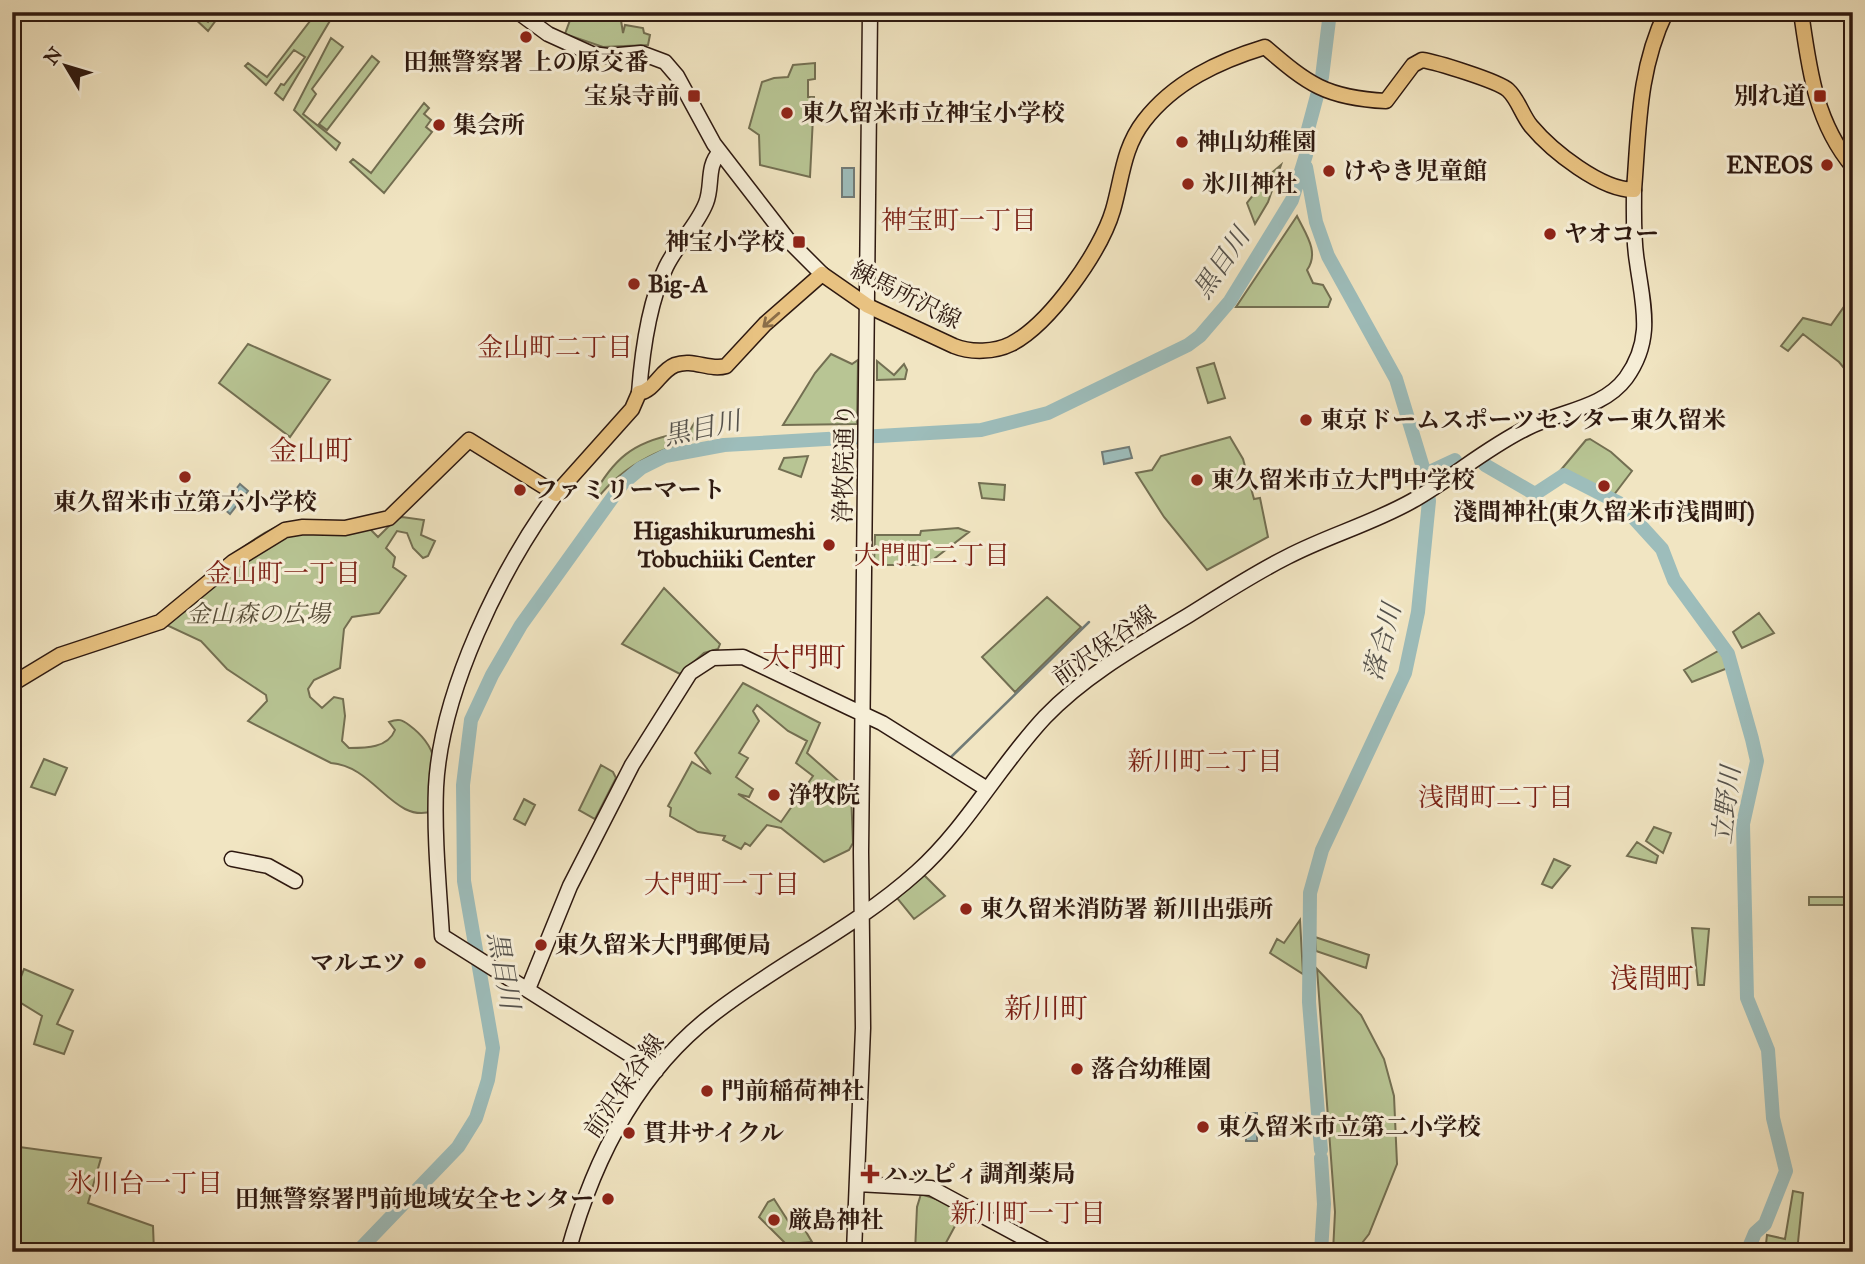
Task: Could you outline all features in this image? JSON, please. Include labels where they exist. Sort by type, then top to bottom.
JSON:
[{"type":"main road","points":[[1634,190],[1642,82],[1650,51],[1666,12]]},
{"type":"main road","points":[[1801,12],[1809,68],[1821,115],[1853,167]]},
{"type":"main road","name":"練馬所沢線","points":[[556,494],[632,409],[639,393],[646,391],[668,369],[681,363],[726,366],[765,324],[822,274],[869,306],[961,349],[995,349],[1010,344],[1059,301],[1093,250],[1113,210],[1124,159],[1146,119],[1176,91],[1213,65],[1265,47],[1307,82],[1329,93],[1385,101],[1413,65],[1422,60],[1490,79],[1511,92],[1533,128],[1565,158],[1592,176],[1624,190],[1634,190]]},
{"type":"main road","points":[[12,684],[60,654],[160,622],[233,562],[285,530],[303,527],[345,528],[389,518],[469,440],[556,494]]},
{"type":"street","name":"浄牧院通り","points":[[854,1252],[863,1028],[863,713],[870,12]]},
{"type":"street","points":[[523,14],[548,34],[592,54],[608,56],[642,53],[665,62],[677,75],[700,122],[720,152],[789,241],[822,274]]},
{"type":"street","points":[[639,393],[645,340],[664,271],[703,211],[712,163],[720,152]]},
{"type":"street","name":"前沢保谷線","points":[[568,1252],[582,1203],[603,1153],[656,1071],[714,1013],[862,915],[923,867],[1018,748],[1054,708],[1114,662],[1286,557],[1416,499],[1524,429],[1608,396],[1626,377],[1640,356],[1647,315],[1636,259],[1634,190]]},
{"type":"street","points":[[556,494],[530,531],[474,639],[454,699],[438,766],[436,817],[442,936],[656,1071]]},
{"type":"street","points":[[528,989],[570,886],[627,774],[694,669],[713,657],[743,657],[863,713],[987,789]]},
{"type":"street","points":[[232,859],[268,866],[295,881]]},
{"type":"street","points":[[856,1184],[931,1188],[1050,1252]]},
{"type":"green space","points":[[193,12],[208,22],[216,12],[222,12],[208,31],[191,15]]},
{"type":"green space","points":[[317,12],[330,12],[331,19],[283,100],[275,93],[305,57],[294,50],[266,85],[245,66],[248,63],[267,77]]},
{"type":"green space","points":[[573,12],[625,12],[620,14],[623,33],[625,25],[643,28],[644,33],[650,35],[648,45],[603,47],[565,34]]},
{"type":"green space","points":[[331,38],[343,47],[312,89],[316,94],[303,114],[340,143],[336,150],[294,110]]},
{"type":"green space","points":[[372,56],[379,62],[327,130],[319,124]]},
{"type":"green space","points":[[815,63],[815,79],[808,80],[808,97],[814,97],[810,177],[760,165],[759,135],[749,128],[762,82],[788,77],[793,65]]},
{"type":"green space","points":[[424,103],[429,108],[424,114],[431,120],[426,127],[432,132],[384,193],[350,162],[353,159],[371,173]]},
{"type":"green space","points":[[1281,165],[1268,202],[1255,224],[1247,203],[1268,176]]},
{"type":"green space","points":[[1297,216],[1312,249],[1311,263],[1307,270],[1313,283],[1323,285],[1331,299],[1328,307],[1236,307]]},
{"type":"green space","points":[[1853,294],[1853,379],[1839,362],[1803,334],[1788,351],[1781,346],[1803,318],[1831,325]]},
{"type":"green space","points":[[248,344],[330,380],[290,437],[219,383]]},
{"type":"green space","points":[[831,354],[852,364],[858,360],[857,424],[783,425],[815,373]]},
{"type":"green space","points":[[877,361],[894,375],[904,364],[907,370],[905,379],[877,380]]},
{"type":"green space","points":[[1214,363],[1225,398],[1208,403],[1197,368]]},
{"type":"green space","points":[[696,420],[713,434],[648,457],[620,475],[596,500],[592,498],[608,473],[626,454],[661,437],[676,434],[684,441]]},
{"type":"green space","points":[[1230,437],[1243,459],[1254,499],[1260,498],[1268,537],[1207,570],[1164,517],[1136,473],[1152,470],[1161,456]]},
{"type":"green space","points":[[1590,439],[1611,452],[1632,471],[1613,496],[1560,471],[1586,440]]},
{"type":"green space","points":[[808,456],[801,477],[779,469],[784,458]]},
{"type":"green space","points":[[979,483],[1005,485],[1004,500],[982,498]]},
{"type":"green space","name":"金山森の広場","points":[[402,517],[424,520],[421,535],[435,541],[428,556],[423,558],[413,548],[407,533],[397,531],[386,548],[395,557],[393,567],[406,576],[379,613],[352,617],[344,629],[340,668],[314,680],[308,689],[310,697],[322,708],[334,697],[343,699],[345,716],[342,741],[349,748],[382,744],[392,736],[395,730],[389,722],[395,720],[404,722],[420,734],[432,753],[436,774],[433,811],[419,813],[395,803],[372,783],[346,766],[331,763],[248,721],[267,701],[266,695],[227,669],[201,641],[160,622],[239,550],[274,528],[307,521],[366,525],[378,537],[396,519]]},
{"type":"green space","points":[[958,528],[969,532],[926,565],[874,565],[875,535],[920,535],[921,531]]},
{"type":"green space","points":[[664,588],[720,644],[718,649],[704,653],[680,674],[622,644]]},
{"type":"green space","points":[[1047,597],[1081,627],[1015,692],[982,657]]},
{"type":"green space","points":[[1759,613],[1774,633],[1742,648],[1733,632]]},
{"type":"green space","points":[[1720,650],[1728,668],[1692,682],[1684,670]]},
{"type":"green space","points":[[743,683],[820,723],[807,753],[851,792],[853,843],[849,850],[824,862],[781,828],[767,825],[750,846],[745,843],[741,849],[723,840],[725,836],[698,832],[670,816],[671,808],[668,806],[692,762],[711,774],[695,753]],"holes":[[[757,705],[788,731],[807,741],[796,763],[813,776],[781,822],[738,794],[749,797],[753,789],[736,777],[748,758],[739,753],[759,721],[753,711]]]},
{"type":"green space","points":[[44,759],[67,768],[55,795],[31,787]]},
{"type":"green space","points":[[601,765],[613,772],[616,778],[595,819],[579,810]]},
{"type":"green space","points":[[524,799],[535,805],[525,825],[514,819]]},
{"type":"green space","points":[[1654,827],[1671,833],[1663,853],[1646,841]]},
{"type":"green space","points":[[1637,842],[1658,856],[1656,863],[1627,856]]},
{"type":"green space","points":[[1554,859],[1570,866],[1552,888],[1542,884]]},
{"type":"green space","points":[[924,875],[945,896],[914,919],[897,898]]},
{"type":"green space","points":[[1809,897],[1853,897],[1853,905],[1809,905]]},
{"type":"green space","points":[[1300,920],[1303,974],[1270,953],[1277,939],[1284,943]]},
{"type":"green space","points":[[1692,928],[1709,929],[1704,985],[1698,985]]},
{"type":"green space","points":[[1315,937],[1369,955],[1366,968],[1316,951]]},
{"type":"green space","points":[[24,969],[73,990],[57,1024],[73,1031],[64,1054],[34,1044],[42,1016],[13,998]]},
{"type":"green space","points":[[1317,969],[1361,1015],[1384,1059],[1394,1096],[1397,1164],[1369,1234],[1355,1252],[1333,1252],[1335,1212]]},
{"type":"green space","points":[[12,1146],[101,1158],[88,1203],[153,1226],[154,1252],[12,1252]]},
{"type":"green space","points":[[1793,1191],[1803,1193],[1797,1252],[1766,1244],[1767,1235],[1785,1239]]},
{"type":"green space","points":[[921,1194],[945,1202],[962,1213],[941,1252],[915,1252],[917,1207]]},
{"type":"green space","points":[[774,1199],[790,1224],[799,1220],[812,1242],[786,1244],[759,1217],[768,1202]]},
{"type":"water","points":[[842,168],[854,168],[854,197],[842,197]]},
{"type":"water","points":[[1129,447],[1132,458],[1104,464],[1102,452]]},
{"type":"water","points":[[240,484],[248,491],[230,514],[222,507]]},
{"type":"water","points":[[1246,1113],[1257,1113],[1257,1141],[1246,1141]]},
{"type":"waterway","name":"黒目川","points":[[357,1252],[458,1147],[476,1118],[488,1080],[493,1048],[464,881],[463,785],[471,720],[492,675],[521,625],[623,483],[641,468],[665,456],[724,445],[981,430],[1048,413],[1188,345],[1200,336],[1230,301],[1292,200],[1306,155],[1307,133],[1322,77],[1330,12]]},
{"type":"waterway","name":"落合川","points":[[1306,167],[1316,222],[1328,256],[1396,379],[1425,474],[1429,501],[1418,612],[1405,673],[1322,850],[1310,893],[1309,1002],[1321,1150]]},
{"type":"waterway","name":"立野川","points":[[1425,474],[1455,460]]},
{"type":"waterway","name":"立野川","points":[[1485,465],[1535,494],[1564,475],[1621,504],[1662,549],[1674,580],[1728,654],[1757,761],[1743,824],[1747,998],[1768,1050],[1773,1118],[1786,1171],[1765,1224],[1755,1233],[1747,1252]]},
{"type":"waterway","points":[[950,758],[1089,622]]},
{"type":"waterway","name":"落合川","points":[[1321,1158],[1324,1204],[1321,1252]]},
{"type":"place","name":"田無警察署 上の原交番","points":[[526,37]]},
{"type":"place","name":"宝泉寺前","points":[[694,96]]},
{"type":"place","name":"別れ道","points":[[1820,96]]},
{"type":"place","name":"東久留米市立神宝小学校","points":[[787,113]]},
{"type":"place","name":"集会所","points":[[439,125]]},
{"type":"place","name":"神山幼稚園","points":[[1182,142]]},
{"type":"place","name":"ENEOS","points":[[1827,165]]},
{"type":"place","name":"けやき児童館","points":[[1329,171]]},
{"type":"place","name":"氷川神社","points":[[1188,184]]},
{"type":"place","name":"ヤオコー","points":[[1550,234]]},
{"type":"place","name":"神宝小学校","points":[[799,242]]},
{"type":"place","name":"Big-A","points":[[634,284]]},
{"type":"place","name":"東京ドームスポーツセンター東久留米","points":[[1306,420]]},
{"type":"place","name":"東久留米市立第六小学校","points":[[185,477]]},
{"type":"place","name":"東久留米市立大門中学校","points":[[1197,480]]},
{"type":"place","name":"淺間神社(東久留米市浅間町)","points":[[1604,486]]},
{"type":"place","name":"ファミリーマート","points":[[520,490]]},
{"type":"place","name":"Higashikurumeshi Tobuchiiki Center","points":[[829,545]]},
{"type":"place","name":"浄牧院","points":[[774,795]]},
{"type":"place","name":"東久留米消防署 新川出張所","points":[[966,909]]},
{"type":"place","name":"東久留米大門郵便局","points":[[541,945]]},
{"type":"place","name":"マルエツ","points":[[420,963]]},
{"type":"place","name":"落合幼稚園","points":[[1077,1069]]},
{"type":"place","name":"門前稲荷神社","points":[[707,1091]]},
{"type":"place","name":"東久留米市立第二小学校","points":[[1203,1127]]},
{"type":"place","name":"貫井サイクル","points":[[629,1133]]},
{"type":"place","name":"ハッピィ調剤薬局","points":[[870,1174]]},
{"type":"place","name":"田無警察署門前地域安全センター","points":[[608,1199]]},
{"type":"place","name":"厳島神社","points":[[774,1220]]},
{"type":"district","name":"神宝町一丁目","points":[[959,220]]},
{"type":"district","name":"金山町二丁目","points":[[555,347]]},
{"type":"district","name":"金山町","points":[[311,450]]},
{"type":"district","name":"大門町二丁目","points":[[932,555]]},
{"type":"district","name":"金山町一丁目","points":[[283,573]]},
{"type":"district","name":"大門町","points":[[804,657]]},
{"type":"district","name":"新川町二丁目","points":[[1205,761]]},
{"type":"district","name":"浅間町二丁目","points":[[1496,797]]},
{"type":"district","name":"大門町一丁目","points":[[722,884]]},
{"type":"district","name":"浅間町","points":[[1652,978]]},
{"type":"district","name":"新川町","points":[[1046,1008]]},
{"type":"district","name":"氷川台一丁目","points":[[145,1183]]},
{"type":"district","name":"新川町一丁目","points":[[1028,1213]]}]
